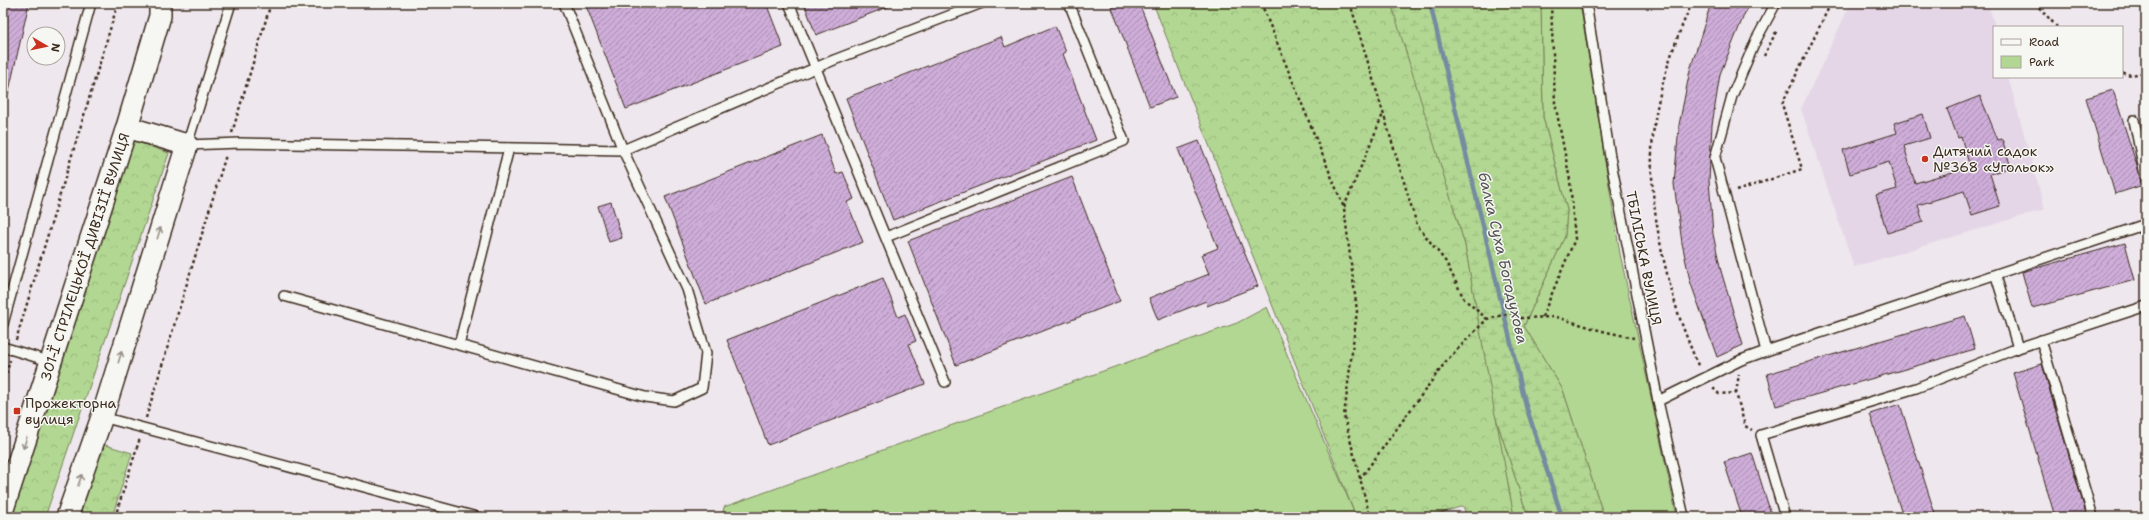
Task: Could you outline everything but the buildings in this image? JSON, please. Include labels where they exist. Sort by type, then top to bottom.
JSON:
[{"type":"street","name":"301-Ї СТРІЛЕЦЬКОЇ ДИВІЗІЇ ВУЛИЦЯ","points":[[4,501],[52,362],[127,127],[160,16],[160,3]]},
{"type":"street","points":[[67,517],[102,417],[187,145],[127,127]]},
{"type":"lane","points":[[3,324],[91,3]]},
{"type":"lane","points":[[231,3],[187,145],[229,144],[623,150],[816,68],[982,3]]},
{"type":"lane","points":[[284,296],[645,397],[674,401],[702,388],[706,353],[686,289],[623,150],[564,3]]},
{"type":"lane","points":[[789,3],[946,382]]},
{"type":"lane","points":[[886,237],[1124,142],[1069,3]]},
{"type":"lane","name":"ТБІЛІСЬКА ВУЛИЦЯ","points":[[1586,3],[1610,157],[1658,401],[1684,517]]},
{"type":"lane","points":[[1766,351],[1715,158],[1732,96],[1756,40],[1776,3]]},
{"type":"lane","points":[[2134,120],[2146,180]]},
{"type":"lane","points":[[459,345],[509,148]]},
{"type":"lane","points":[[1658,401],[1741,360],[1996,276],[2146,224]]},
{"type":"lane","points":[[1996,276],[2018,348]]},
{"type":"lane","points":[[1785,517],[1761,436],[1916,388],[2018,348],[2146,306]]},
{"type":"lane","points":[[2041,340],[2093,517]]},
{"type":"lane","points":[[3,347],[52,362]]},
{"type":"lane","points":[[102,417],[477,517]]},
{"type":"path","points":[[3,385],[118,3]]},
{"type":"path","points":[[115,517],[272,3]]},
{"type":"path","points":[[1261,3],[1344,208],[1357,311],[1344,416],[1370,517]]},
{"type":"path","points":[[1350,3],[1417,225],[1446,262],[1464,299],[1487,319]]},
{"type":"path","points":[[1542,317],[1575,239],[1570,180],[1555,104],[1551,3]]},
{"type":"path","points":[[1692,3],[1674,43],[1656,113],[1652,166],[1658,234],[1672,293],[1703,379],[1719,394],[1736,393]]},
{"type":"path","points":[[1735,191],[1802,169],[1782,104],[1830,5],[1833,3]]},
{"type":"path","points":[[2035,3],[2056,26]]},
{"type":"path","points":[[1762,59],[1779,26]]},
{"type":"path","points":[[2123,73],[2132,75],[2146,72]]},
{"type":"path","points":[[1344,208],[1383,114]]},
{"type":"path","points":[[1733,184],[1737,199]]},
{"type":"path","points":[[1360,480],[1447,360],[1487,319],[1511,313],[1518,318],[1556,317],[1602,331],[1646,340]]},
{"type":"path","points":[[1741,360],[1736,393],[1745,426],[1761,436]]},
{"type":"shaded area","name":"Дитячий садок №368 «Угольок»","points":[[1857,3],[1988,3],[1995,26],[1993,26],[1993,78],[2008,78],[2045,209],[1854,267],[1801,109],[1849,7]]},
{"type":"green space","points":[[1153,3],[1392,3],[1465,245],[1514,517],[1467,517],[1463,506],[1429,517],[1356,517]]},
{"type":"green space","points":[[1391,3],[1541,3],[1543,117],[1567,210],[1565,236],[1524,326],[1563,390],[1604,517],[1528,517],[1495,415],[1465,245]]},
{"type":"green space","points":[[1541,3],[1580,3],[1620,254],[1677,517],[1604,517],[1563,390],[1524,326],[1565,236],[1567,210],[1543,117]]},
{"type":"green space","points":[[134,141],[169,153],[45,517],[6,517]]},
{"type":"green space","points":[[1267,307],[1356,517],[722,517],[724,507],[1237,323]]},
{"type":"green space","points":[[1495,415],[1528,517],[1514,517]]},
{"type":"green space","points":[[102,444],[132,453],[112,517],[79,517]]},
{"type":"waterway","name":"балка Суха Богодухова","points":[[1430,3],[1526,406],[1562,517]]},
{"type":"place","name":"Дитячий садок №368 «Угольок»","points":[[1925,159]]},
{"type":"place","name":"Прожекторна вулиця","points":[[17,411]]}]
